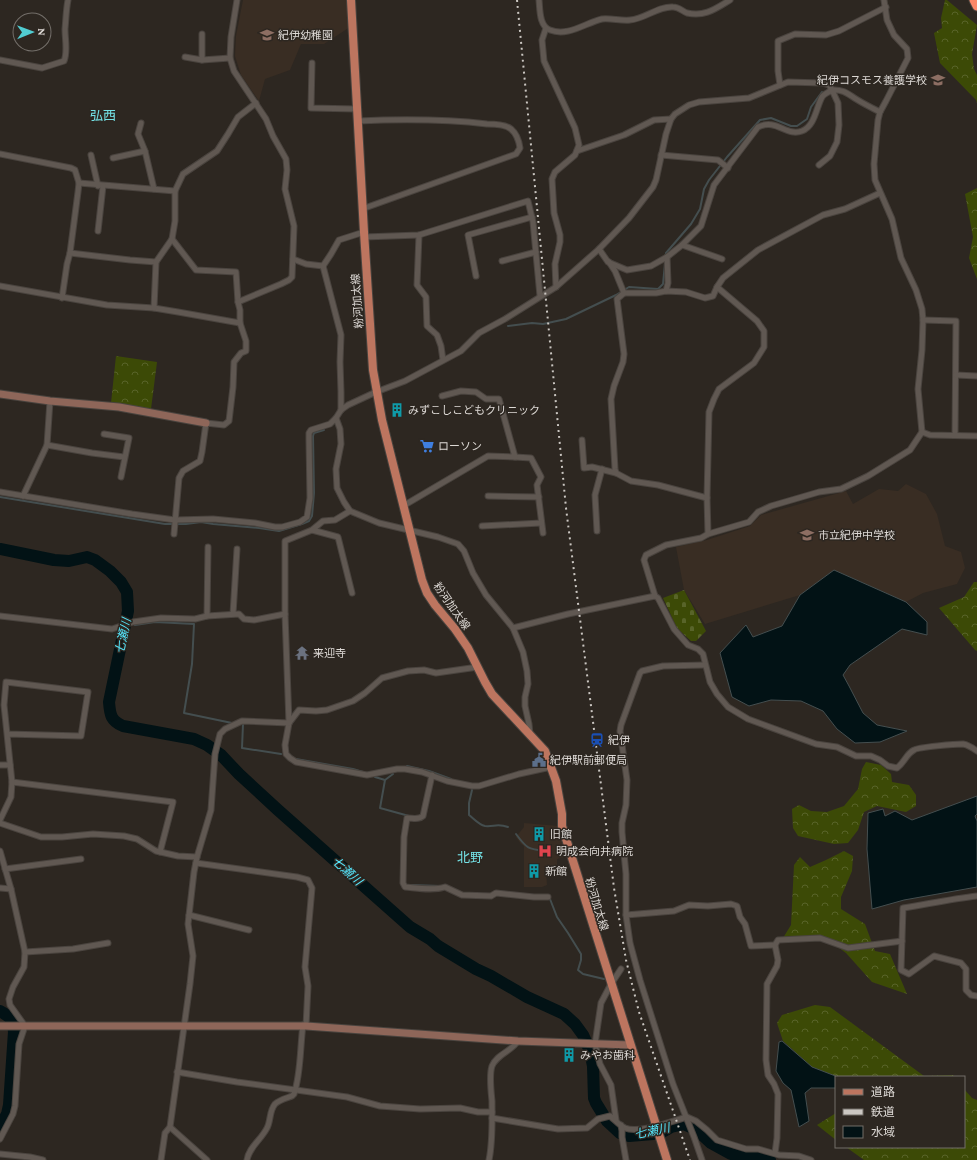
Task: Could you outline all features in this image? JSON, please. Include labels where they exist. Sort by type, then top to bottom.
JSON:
[{"type":"highway","points":[[974,0],[977,6]]},
{"type":"main road","name":"粉河加太線","points":[[351,0],[372,370],[382,420],[422,580],[427,593],[435,605],[455,629],[468,648],[484,682],[492,694],[545,752],[556,781],[562,814],[562,826],[667,1160]]},
{"type":"street","points":[[0,60],[42,68],[64,61],[66,56],[65,30],[68,0]]},
{"type":"street","points":[[237,0],[231,37],[230,58],[234,71],[266,119],[273,136],[286,159],[287,170],[285,189],[294,226],[292,277],[289,280],[238,302]]},
{"type":"street","points":[[539,0],[542,21],[546,28],[558,32],[567,32],[603,19],[630,20],[662,9],[673,7],[687,12],[708,13],[730,0]]},
{"type":"street","points":[[884,0],[887,20],[894,35],[907,50],[908,58],[880,112],[874,164],[875,180],[892,219],[901,258],[922,309],[922,350],[918,390],[922,432],[910,450],[868,476],[841,489],[819,492],[771,506],[758,512],[749,522],[708,534],[701,538],[666,545],[646,555],[644,560],[655,596],[658,598],[674,629],[688,645],[698,648],[703,654],[710,682],[717,694],[728,707],[748,719],[816,744],[837,747],[856,756],[871,756],[888,766],[897,768],[902,764],[908,754],[915,749],[964,744],[977,751]]},
{"type":"street","points":[[780,85],[778,70],[778,41],[795,34],[826,34],[839,31],[886,7]]},
{"type":"street","points":[[546,28],[542,40],[544,61],[575,128],[578,144],[575,155],[555,172],[552,179],[554,213],[560,235],[555,264],[556,287]]},
{"type":"street","points":[[202,34],[202,60]]},
{"type":"street","points":[[185,57],[202,60],[230,58]]},
{"type":"street","points":[[312,63],[311,108],[357,108]]},
{"type":"street","points":[[0,492],[175,521],[213,519],[255,523],[275,527],[282,527],[300,522],[307,517],[310,498],[309,433],[311,430],[330,424],[341,410],[352,402],[406,381],[461,351],[479,333],[505,319],[556,287],[599,249],[630,218],[653,187],[666,134],[671,118],[675,114],[689,105],[700,102],[749,98],[788,82],[822,83],[829,85],[838,103],[840,125],[837,142],[830,156],[819,165]]},
{"type":"street","points":[[608,262],[627,270],[651,266],[668,257],[682,245],[701,226],[714,185],[758,127],[764,124],[770,124],[794,132],[803,130],[812,121],[823,96],[832,90],[838,89],[846,92],[880,112]]},
{"type":"street","points":[[154,308],[156,262],[172,238],[175,221],[175,191],[183,174],[217,152],[238,117],[256,103]]},
{"type":"street","points":[[577,151],[624,135],[654,120],[671,118]]},
{"type":"street","points":[[358,121],[398,119],[472,122],[501,125],[511,129],[518,138],[520,148],[516,154],[362,208]]},
{"type":"street","points":[[141,123],[138,134],[145,151],[154,190]]},
{"type":"street","points":[[113,158],[145,151]]},
{"type":"street","points":[[0,154],[75,170],[79,183],[70,253],[62,298]]},
{"type":"street","points":[[91,155],[101,186],[98,231]]},
{"type":"street","points":[[661,155],[718,160],[728,168]]},
{"type":"street","points":[[79,183],[175,191]]},
{"type":"street","points":[[616,473],[611,399],[623,362],[624,354],[617,299],[624,293],[656,293],[666,291],[686,292],[705,298],[712,296],[723,278],[758,250],[823,215],[846,209],[880,193]]},
{"type":"street","points":[[341,410],[341,335],[323,266],[339,240],[364,234],[419,235],[528,201],[532,217],[540,296]]},
{"type":"street","points":[[476,276],[468,235],[532,217]]},
{"type":"street","points":[[419,235],[417,285],[426,298],[427,326],[437,335],[441,346],[443,360]]},
{"type":"street","points":[[0,394],[119,408],[206,423],[224,425],[229,421],[234,362],[241,353],[246,351],[246,342],[240,323],[236,272],[196,270],[172,238]]},
{"type":"street","points":[[682,245],[722,259]]},
{"type":"street","points":[[599,249],[615,271],[624,293]]},
{"type":"street","points":[[502,261],[536,252]]},
{"type":"street","points":[[70,253],[156,262]]},
{"type":"street","points":[[666,291],[668,283],[668,257]]},
{"type":"street","points":[[293,260],[306,264],[323,266]]},
{"type":"street","points":[[0,286],[107,305],[154,308],[240,323]]},
{"type":"street","points":[[708,534],[707,498],[709,412],[720,389],[754,363],[764,347],[764,331],[757,321],[717,287]]},
{"type":"street","points":[[923,320],[956,321],[955,435]]},
{"type":"street","points":[[956,375],[977,376]]},
{"type":"street","points":[[442,396],[461,391],[476,392],[486,400],[499,399],[515,457]]},
{"type":"street","points":[[22,496],[47,445],[50,401]]},
{"type":"street","points":[[336,418],[340,429],[342,444],[336,469],[337,488],[350,511],[379,523],[438,537],[458,544],[464,550],[473,573],[486,595],[513,628],[523,652],[527,671],[528,684],[525,706],[530,735]]},
{"type":"street","points":[[174,534],[180,478],[183,471],[200,461],[206,423]]},
{"type":"street","points":[[922,432],[930,435],[977,436]]},
{"type":"street","points":[[104,434],[129,438],[121,477]]},
{"type":"street","points":[[582,440],[584,468],[592,467],[602,469],[616,473],[631,481],[658,485],[707,498]]},
{"type":"street","points":[[47,445],[124,457]]},
{"type":"street","points":[[403,506],[488,456],[531,458],[541,477],[538,485],[542,533]]},
{"type":"street","points":[[597,531],[595,495],[602,469]]},
{"type":"street","points":[[488,496],[539,497]]},
{"type":"street","points":[[350,511],[335,520],[323,521],[312,530],[285,541],[284,614],[289,723],[285,745],[286,754],[296,762],[367,775],[397,769],[405,769],[422,772],[447,781],[472,786],[479,786],[519,774],[551,767]]},
{"type":"street","points":[[482,526],[541,523]]},
{"type":"street","points":[[312,530],[338,537],[352,593]]},
{"type":"street","points":[[207,616],[208,547]]},
{"type":"street","points":[[233,614],[237,549]]},
{"type":"street","points":[[513,628],[568,614],[655,596]]},
{"type":"street","points":[[0,616],[112,629],[132,622],[162,618],[195,619],[207,616],[238,614],[244,619],[254,620],[284,614]]},
{"type":"street","points":[[702,1160],[674,1084],[640,980],[630,943],[626,916],[626,874],[622,823],[626,805],[627,780],[620,731],[642,671],[663,666],[705,665]]},
{"type":"street","points":[[289,723],[299,710],[327,710],[353,701],[382,678],[408,670],[424,670],[436,673],[478,667]]},
{"type":"street","points":[[7,734],[81,736],[88,692],[6,682],[4,705],[7,734],[4,765],[12,782],[11,797],[0,821],[41,837],[62,837],[93,834],[124,836],[137,839],[156,851],[178,856],[197,857]]},
{"type":"street","points":[[161,1160],[165,1133],[170,1127],[190,984],[193,956],[188,924],[196,863],[211,810],[215,754],[220,734],[225,729],[242,720],[289,723]]},
{"type":"street","points":[[432,775],[423,816],[418,819],[407,818],[404,837],[403,884],[405,887],[445,887],[462,896],[491,896],[496,893],[548,897]]},
{"type":"street","points":[[12,782],[173,802],[160,852]]},
{"type":"street","points":[[0,851],[11,889],[25,952],[24,966],[13,987],[9,999],[10,1005],[22,1026],[19,1044],[15,1106],[13,1114],[0,1139]]},
{"type":"street","points":[[5,870],[81,859]]},
{"type":"street","points":[[196,863],[297,877],[308,880],[312,888],[305,967],[308,986],[296,1090],[292,1096],[277,1102],[274,1106],[271,1112],[268,1128],[248,1153],[247,1160]]},
{"type":"street","points":[[0,888],[11,889]]},
{"type":"street","points":[[977,896],[903,908],[901,970],[909,974],[934,956],[961,963],[966,969],[966,990],[971,996],[977,996]]},
{"type":"street","points":[[626,916],[674,911],[689,905],[708,906],[731,904],[737,906],[740,917],[745,924],[751,946],[775,945]]},
{"type":"street","points":[[189,915],[249,930]]},
{"type":"street","points":[[775,1153],[777,1138],[778,1094],[768,1075],[766,1060],[767,984],[777,966],[778,960],[775,945],[778,940],[820,938],[848,948],[902,941]]},
{"type":"street","points":[[25,952],[73,949],[108,943]]},
{"type":"street","points":[[621,969],[601,1003],[594,1044],[600,1064],[611,1085],[616,1120],[621,1128],[626,1160]]},
{"type":"street","points":[[0,1026],[304,1026],[518,1041],[630,1045]]},
{"type":"street","points":[[489,1160],[492,1118],[492,1066],[500,1056],[515,1046],[518,1041]]},
{"type":"street","points":[[177,1072],[347,1097],[380,1106],[420,1109],[460,1108],[478,1112],[492,1112]]},
{"type":"street","points":[[492,1118],[558,1129],[587,1128],[598,1119],[610,1116],[616,1120]]},
{"type":"street","points":[[621,1128],[634,1130],[645,1128],[658,1130],[686,1116]]},
{"type":"street","points":[[686,1116],[696,1121],[717,1140],[746,1149],[758,1149],[779,1155],[799,1156],[811,1160]]},
{"type":"street","points":[[170,1127],[207,1160]]},
{"type":"street","points":[[0,1154],[43,1160]]},
{"type":"shaded area","points":[[243,0],[348,0],[350,27],[324,44],[301,44],[290,70],[265,79],[259,101],[241,75],[235,56],[236,36]]},
{"type":"shaded area","points":[[906,484],[926,494],[937,514],[945,546],[961,552],[965,568],[957,584],[923,593],[906,602],[834,570],[800,595],[705,624],[684,590],[676,547],[707,540],[750,526],[761,515],[846,491],[853,504],[879,489],[898,491]]},
{"type":"shaded area","name":"明成会向井病院","points":[[524,823],[559,826],[568,856],[557,859],[557,866],[546,870],[547,885],[542,887],[524,887],[524,846],[516,837],[524,827]]},
{"type":"green space","points":[[945,0],[947,0],[977,25],[972,54],[974,69],[977,75],[977,103],[976,100],[940,63],[934,33],[942,28],[941,18]]},
{"type":"green space","points":[[977,188],[977,279],[969,258],[973,237],[965,194]]},
{"type":"green space","points":[[116,356],[157,362],[151,409],[111,403]]},
{"type":"green space","points":[[974,582],[977,582],[977,651],[939,608],[964,597]]},
{"type":"green space","points":[[684,590],[706,631],[696,641],[691,641],[677,628],[663,598]]},
{"type":"green space","points":[[866,762],[881,765],[891,774],[892,782],[909,785],[916,795],[916,806],[906,812],[877,806],[864,812],[858,830],[848,843],[834,844],[798,836],[793,828],[792,809],[799,805],[811,811],[827,812],[844,806],[858,789],[862,769]]},
{"type":"green space","points":[[844,851],[853,856],[852,871],[841,897],[841,909],[865,924],[875,951],[890,954],[907,994],[872,982],[846,953],[823,936],[783,938],[791,925],[794,865],[800,857],[810,867]]},
{"type":"green space","points":[[815,1005],[830,1007],[924,1076],[835,1076],[812,1067],[783,1041],[777,1023],[782,1015]]},
{"type":"green space","points":[[953,1075],[954,1076],[924,1076]]},
{"type":"green space","points":[[965,1090],[972,1098],[977,1100],[977,1160],[864,1160],[847,1148],[965,1148]]},
{"type":"green space","points":[[835,1114],[835,1139],[817,1125]]},
{"type":"water","points":[[834,570],[906,602],[927,622],[927,635],[902,629],[850,665],[843,675],[863,713],[877,725],[907,731],[880,742],[855,743],[837,729],[823,711],[801,701],[771,700],[749,706],[732,697],[720,653],[746,625],[753,637],[782,626],[800,595]]},
{"type":"water","points":[[977,796],[977,814],[975,816],[977,821],[977,887],[904,900],[872,909],[867,849],[868,813],[883,809],[885,816],[895,811],[912,820]]},
{"type":"water","points":[[782,1041],[812,1067],[835,1076],[835,1088],[811,1088],[805,1093],[809,1121],[799,1127],[791,1090],[783,1083],[776,1071],[779,1042]]},
{"type":"waterway","points":[[508,326],[532,323],[543,324],[566,319],[616,295],[629,287],[658,289],[663,284],[666,253],[691,224],[700,209],[704,189],[727,157],[760,120],[771,118],[791,126],[797,126],[807,119],[811,107],[822,92]]},
{"type":"waterway","points":[[0,497],[165,524],[201,522],[279,531],[309,521],[312,516],[314,493],[313,436],[314,433],[324,430]]},
{"type":"waterway","name":"七瀬川","points":[[0,549],[54,560],[69,561],[87,557],[95,560],[110,571],[121,582],[127,592],[128,611],[109,702],[111,714],[114,720],[123,726],[194,739],[207,745],[221,755],[278,810],[410,927],[476,969],[527,997],[564,1014],[575,1024],[583,1035],[590,1051],[593,1066],[594,1098],[596,1103],[607,1121],[620,1133],[629,1136],[653,1134],[684,1124],[697,1130],[711,1143],[731,1154],[749,1158],[759,1156],[770,1160]]},
{"type":"waterway","points":[[135,625],[155,622],[194,624],[192,664],[184,713],[232,723]]},
{"type":"waterway","points":[[242,724],[242,748],[281,754]]},
{"type":"waterway","points":[[296,759],[363,772]]},
{"type":"waterway","points":[[407,766],[429,771],[451,779]]},
{"type":"waterway","points":[[385,780],[393,774]]},
{"type":"waterway","points":[[375,777],[385,780],[380,808],[409,816]]},
{"type":"waterway","points":[[472,790],[469,803],[469,815],[483,825],[501,825],[508,827]]},
{"type":"waterway","points":[[516,834],[528,847],[535,850],[546,851]]},
{"type":"waterway","points":[[411,885],[441,886]]},
{"type":"waterway","points":[[548,899],[550,899],[557,917],[581,954],[578,970],[583,974],[604,979]]},
{"type":"waterway","points":[[0,1011],[11,1019],[14,1032],[9,1105],[7,1114],[0,1127]]},
{"type":"railway","points":[[517,0],[566,508],[614,888],[626,960],[639,1012],[690,1160]]},
{"type":"place","name":"紀伊幼稚園","points":[[267,35]]},
{"type":"place","name":"紀伊コスモス養護学校","points":[[938,80]]},
{"type":"place","name":"みずこしこどもクリニック","points":[[397,410]]},
{"type":"place","name":"ローソン","points":[[427,446]]},
{"type":"place","name":"市立紀伊中学校","points":[[807,535]]},
{"type":"place","name":"来迎寺","points":[[302,653]]},
{"type":"place","name":"紀伊","points":[[597,740]]},
{"type":"place","name":"紀伊駅前郵便局","points":[[539,760]]},
{"type":"place","name":"旧館","points":[[539,834]]},
{"type":"place","name":"明成会向井病院","points":[[545,851]]},
{"type":"place","name":"新館","points":[[534,871]]},
{"type":"place","name":"みやお歯科","points":[[569,1055]]},
{"type":"district","name":"弘西","points":[[103,115]]},
{"type":"district","name":"北野","points":[[470,857]]}]
